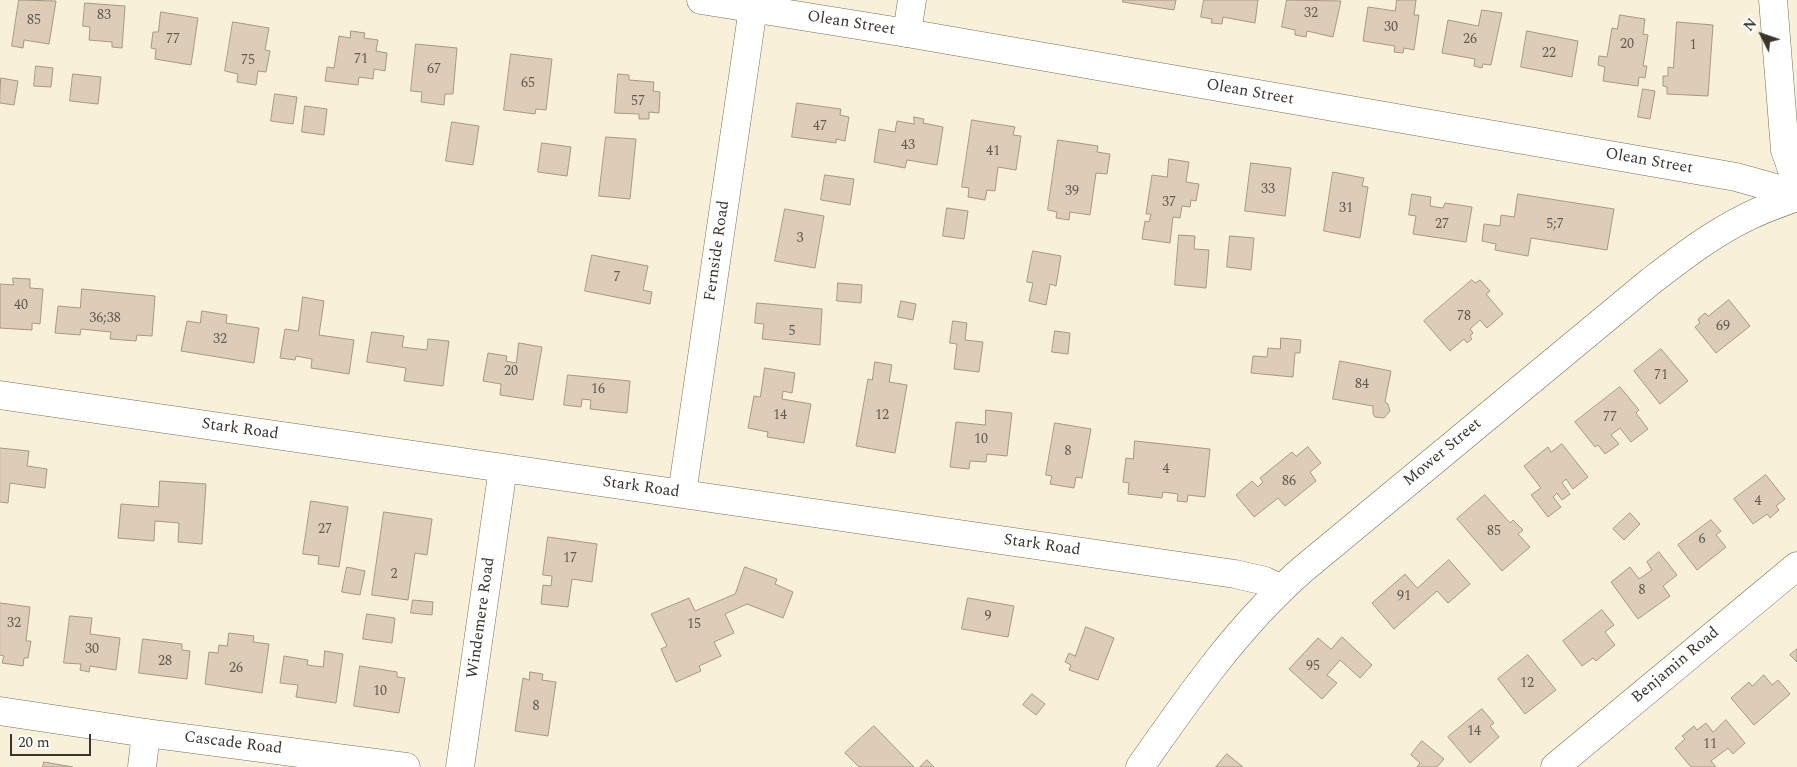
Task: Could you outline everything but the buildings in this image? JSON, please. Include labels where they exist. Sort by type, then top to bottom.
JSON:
[{"type":"street","name":"Olean Street","points":[[702,0],[907,33],[1736,177],[1797,195]]},
{"type":"street","points":[[907,33],[912,0]]},
{"type":"street","points":[[1773,0],[1785,150],[1797,184]]},
{"type":"street","name":"Fernside Road","points":[[682,494],[753,8]]},
{"type":"street","name":"Mower Street","points":[[1140,767],[1213,666],[1245,626],[1280,588],[1651,281],[1685,255],[1715,234],[1748,216],[1797,195]]},
{"type":"street","name":"Stark Road","points":[[0,395],[1235,574],[1265,581],[1280,588]]},
{"type":"street","name":"Windemere Road","points":[[460,767],[503,468]]},
{"type":"street","name":"Benjamin Road","points":[[1554,767],[1797,566]]},
{"type":"street","name":"Cascade Road","points":[[0,711],[146,733],[406,767]]},
{"type":"street","points":[[142,767],[146,733]]}]
